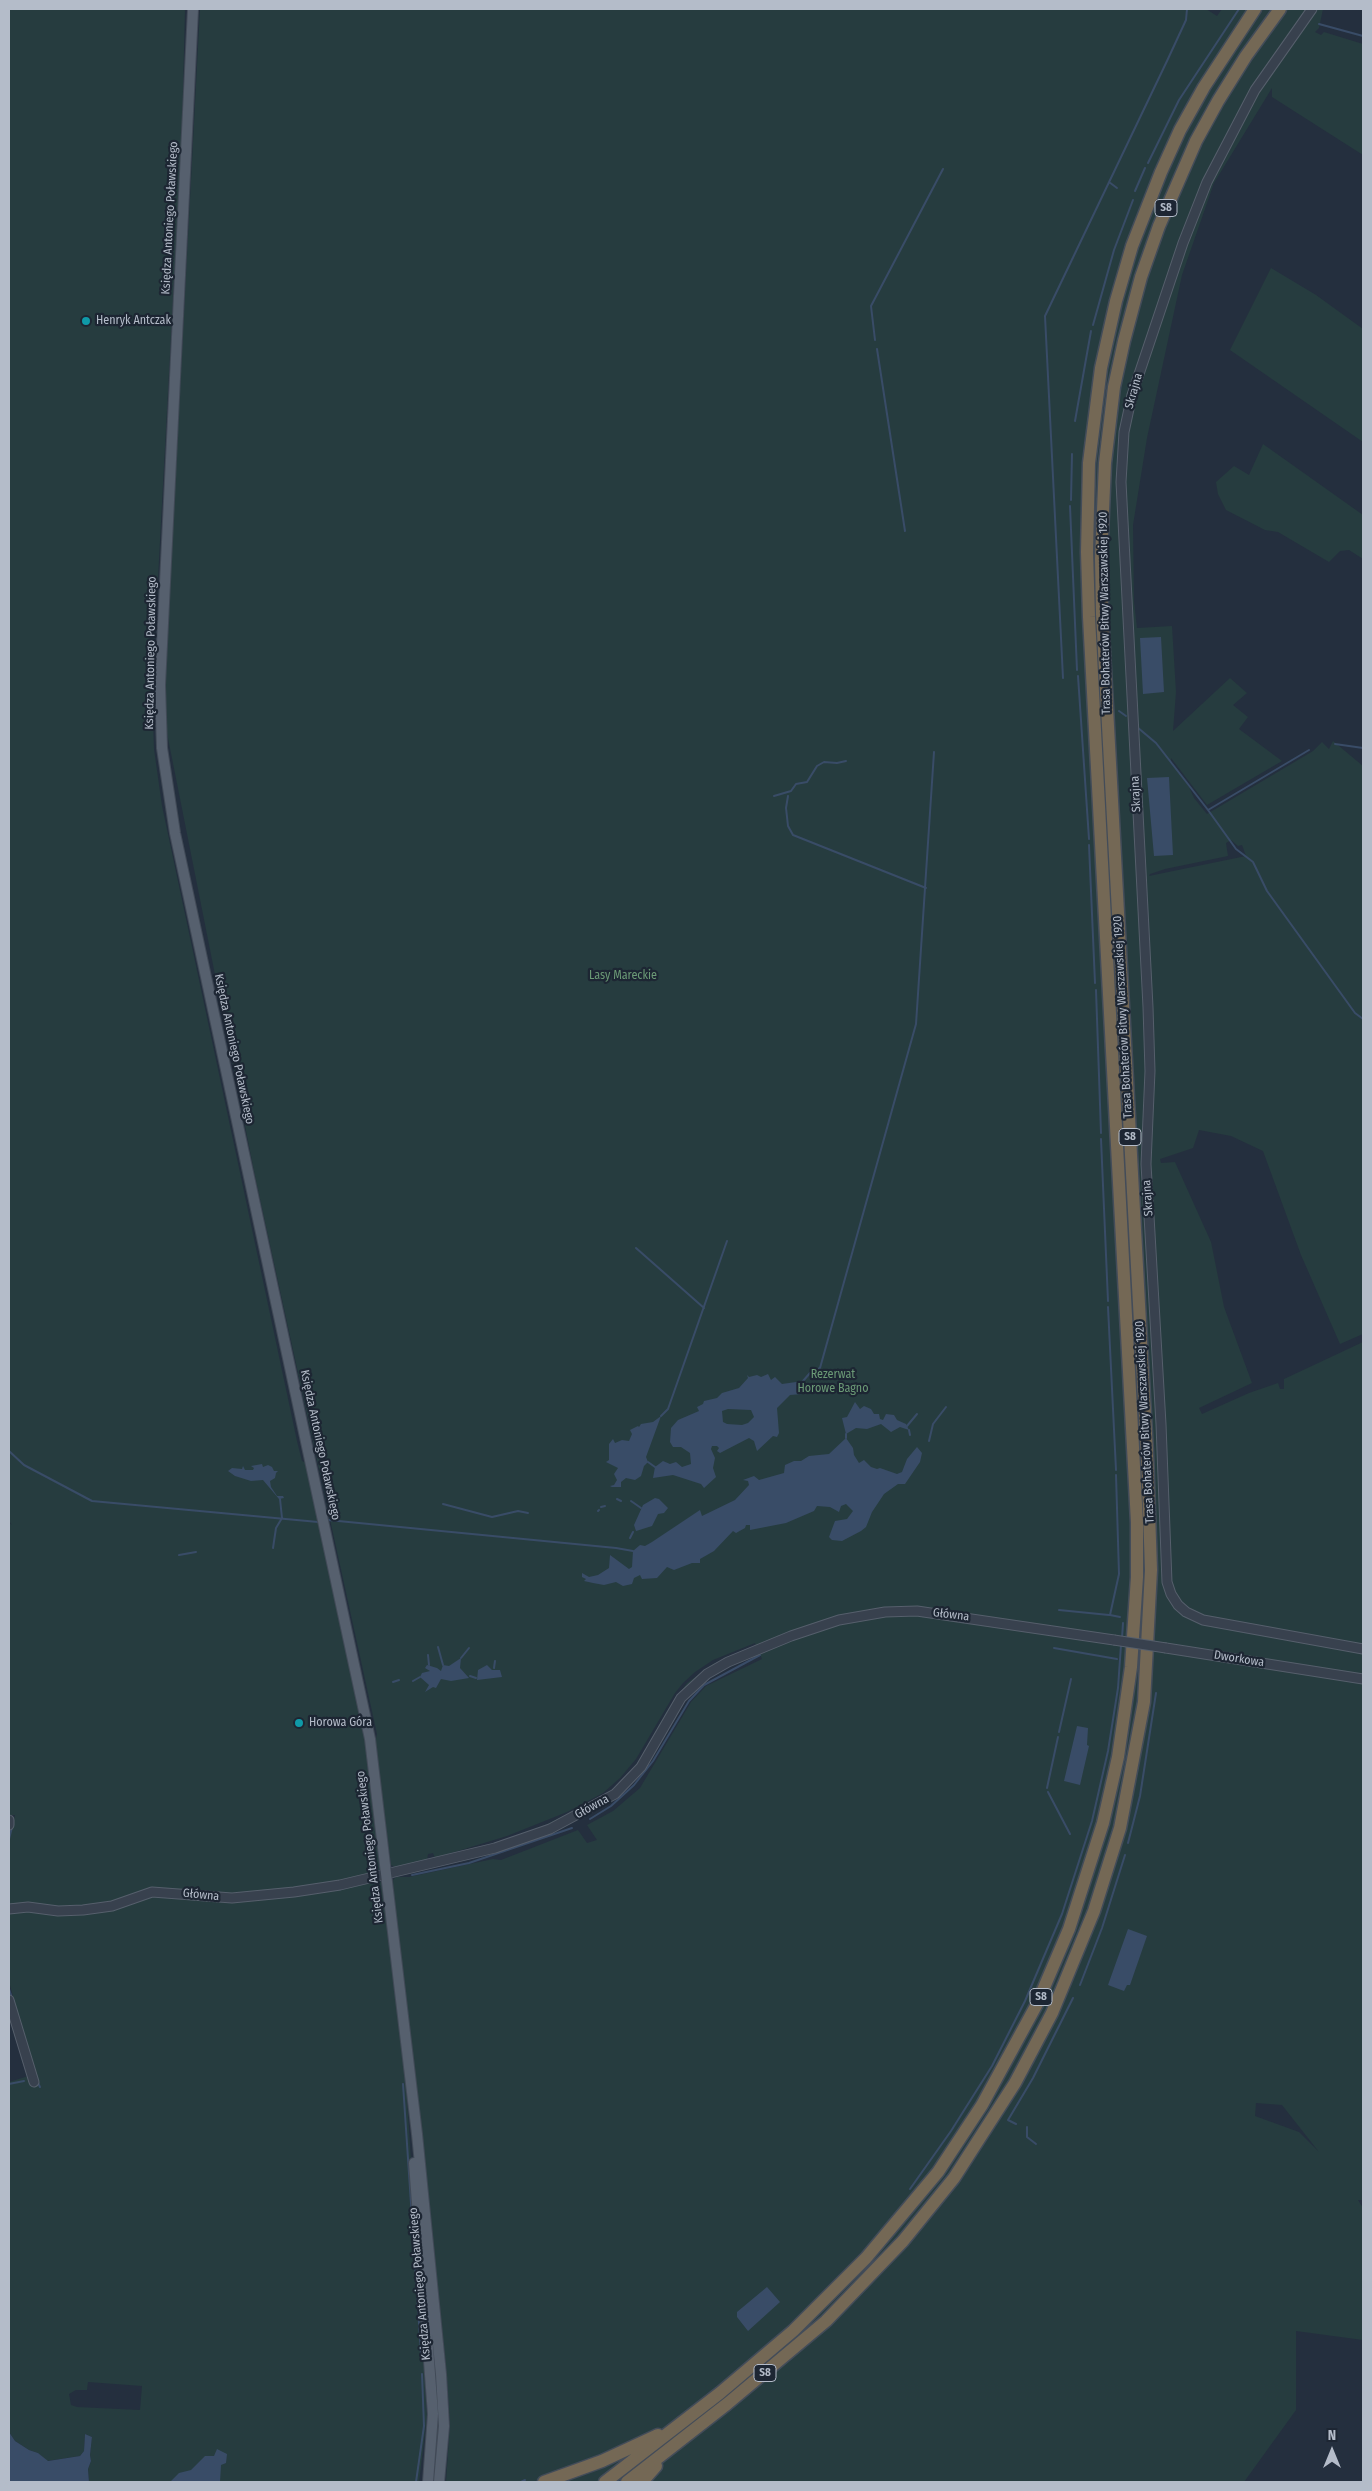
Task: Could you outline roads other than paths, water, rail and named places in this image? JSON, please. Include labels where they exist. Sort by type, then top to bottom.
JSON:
[{"type":"highway","name":"Trasa Bohaterów Bitwy Warszawskiej 1920","points":[[680,2424],[773,2349],[849,2277],[908,2210],[961,2139],[1020,2039],[1052,1971],[1093,1858],[1118,1757],[1133,1641],[1137,1577],[1136,1523],[1089,617],[1087,511],[1092,429],[1106,340],[1124,272],[1141,219],[1180,130],[1204,87],[1255,9]]},
{"type":"highway","name":"Trasa Bohaterów Bitwy Warszawskiej 1920","points":[[672,2447],[727,2404],[826,2321],[903,2241],[954,2178],[1015,2083],[1052,2013],[1094,1911],[1120,1828],[1144,1702],[1151,1570],[1148,1463],[1102,614],[1102,521],[1106,444],[1126,332],[1141,277],[1159,226],[1189,157],[1218,101],[1246,56],[1280,9]]},
{"type":"highway","points":[[544,2482],[602,2461],[680,2424]]},
{"type":"highway","name":"S8","points":[[605,2482],[680,2424]]},
{"type":"highway","points":[[642,2482],[672,2447]]},
{"type":"highway","name":"S8","points":[[627,2482],[672,2447]]},
{"type":"main road","name":"Księdza Antoniego Poławskiego","points":[[193,9],[160,686],[162,748],[168,800],[180,861],[361,1689],[370,1738],[424,2193],[443,2402],[443,2444],[439,2482]]},
{"type":"main road","name":"Księdza Antoniego Poławskiego","points":[[410,2084],[433,2414],[428,2482]]},
{"type":"street","name":"Skrajna","points":[[1312,9],[1250,99],[1207,182],[1183,243],[1132,395],[1122,446],[1121,482],[1150,1061],[1146,1164],[1162,1424],[1167,1582],[1171,1594],[1178,1605],[1186,1612],[1203,1620],[1363,1649]]},
{"type":"street","name":"Główna","points":[[9,1909],[28,1907],[58,1911],[83,1910],[112,1906],[152,1892],[232,1898],[340,1885],[386,1873],[461,1858],[550,1829],[600,1804],[615,1794],[641,1767],[679,1701],[699,1680],[728,1662],[820,1625],[871,1614],[918,1612],[1114,1640]]},
{"type":"street","name":"Dworkowa","points":[[1114,1640],[1363,1679]]},
{"type":"street","points":[[9,2000],[34,2082]]},
{"type":"water","points":[[1161,637],[1164,692],[1143,694],[1140,638]]},
{"type":"water","points":[[1169,777],[1173,855],[1154,856],[1147,778]]},
{"type":"water","points":[[768,1374],[771,1380],[775,1377],[782,1384],[803,1381],[804,1383],[802,1384],[804,1390],[802,1394],[790,1395],[777,1408],[779,1433],[777,1437],[773,1436],[757,1451],[754,1441],[749,1438],[720,1453],[717,1451],[719,1448],[717,1446],[712,1446],[711,1449],[715,1458],[713,1468],[716,1477],[704,1488],[701,1484],[673,1475],[653,1478],[655,1467],[663,1461],[670,1464],[676,1462],[682,1467],[691,1464],[690,1453],[681,1447],[673,1447],[670,1442],[671,1428],[678,1420],[699,1411],[697,1407],[703,1404],[704,1401],[717,1398],[722,1393],[739,1388],[748,1378],[747,1375],[749,1377],[757,1375],[761,1377]],"holes":[[[728,1409],[751,1410],[754,1417],[748,1423],[742,1425],[723,1422],[722,1411]]]},
{"type":"water","points":[[855,1402],[860,1409],[864,1406],[871,1409],[874,1414],[879,1414],[880,1419],[883,1420],[886,1414],[894,1415],[897,1420],[906,1424],[909,1430],[900,1427],[891,1432],[881,1424],[867,1429],[856,1428],[846,1434],[842,1418],[847,1417]]},
{"type":"water","points":[[661,1416],[646,1457],[648,1462],[644,1466],[641,1476],[635,1480],[626,1478],[621,1482],[621,1487],[610,1486],[614,1485],[617,1480],[614,1474],[618,1468],[606,1462],[609,1460],[609,1444],[613,1439],[615,1443],[622,1440],[629,1441],[632,1434],[630,1430],[639,1427],[641,1424],[653,1422]]},
{"type":"water","points":[[846,1438],[853,1448],[854,1455],[859,1463],[864,1460],[871,1467],[897,1474],[902,1472],[907,1459],[917,1447],[922,1453],[920,1462],[905,1484],[898,1484],[884,1494],[872,1512],[866,1527],[861,1531],[842,1541],[832,1540],[829,1537],[835,1521],[847,1519],[853,1511],[846,1504],[841,1506],[839,1512],[830,1507],[817,1506],[814,1511],[786,1523],[750,1530],[750,1525],[746,1525],[745,1528],[736,1533],[733,1531],[714,1551],[700,1559],[700,1563],[692,1563],[674,1570],[667,1567],[657,1578],[642,1579],[640,1575],[634,1578],[632,1584],[623,1586],[616,1582],[604,1585],[584,1581],[586,1579],[582,1577],[582,1573],[589,1577],[598,1575],[609,1568],[610,1555],[629,1569],[632,1567],[633,1551],[640,1545],[645,1546],[652,1542],[700,1510],[702,1516],[735,1500],[749,1485],[748,1481],[743,1480],[754,1476],[759,1480],[784,1473],[785,1465],[794,1461],[801,1461],[809,1456],[829,1454]]},
{"type":"water","points":[[262,1464],[263,1467],[268,1465],[274,1471],[278,1471],[275,1478],[270,1481],[271,1487],[277,1496],[283,1496],[284,1498],[279,1499],[263,1480],[251,1481],[235,1476],[228,1471],[232,1468],[242,1469],[243,1466],[245,1470],[253,1470],[254,1468],[251,1466]]},
{"type":"water","points":[[655,1498],[659,1499],[668,1508],[664,1513],[658,1514],[652,1526],[633,1532],[636,1531],[634,1525],[643,1505]]},
{"type":"water","points":[[461,1658],[460,1668],[469,1678],[451,1681],[441,1679],[436,1688],[433,1687],[425,1692],[429,1685],[420,1677],[422,1673],[430,1671],[425,1668],[427,1665],[441,1671],[443,1665],[449,1666]]},
{"type":"water","points":[[487,1665],[492,1670],[500,1670],[502,1677],[477,1680],[478,1670]]},
{"type":"water","points":[[1077,1726],[1088,1728],[1087,1745],[1089,1746],[1080,1785],[1064,1781]]},
{"type":"water","points":[[1128,1929],[1147,1936],[1130,1985],[1127,1985],[1124,1991],[1108,1985]]},
{"type":"water","points":[[767,2287],[780,2302],[748,2331],[737,2317],[737,2312]]},
{"type":"water","points":[[9,2432],[15,2441],[29,2450],[38,2453],[48,2461],[80,2456],[84,2451],[85,2434],[92,2437],[91,2461],[88,2469],[89,2482],[9,2482]]},
{"type":"water","points":[[217,2449],[227,2454],[226,2463],[221,2465],[220,2482],[170,2482],[179,2473],[191,2470],[205,2456],[214,2456]]},
{"type":"waterway","points":[[1063,678],[1045,316],[1186,20],[1187,9]]},
{"type":"waterway","points":[[1148,163],[1179,100],[1239,9]]},
{"type":"waterway","points":[[1319,24],[1363,36]]},
{"type":"waterway","points":[[1135,191],[1145,168]]},
{"type":"waterway","points":[[875,340],[871,306],[943,169]]},
{"type":"waterway","points":[[1109,182],[1117,188]]},
{"type":"waterway","points":[[1093,325],[1114,250],[1133,200]]},
{"type":"waterway","points":[[1075,421],[1091,331]]},
{"type":"waterway","points":[[877,349],[905,531]]},
{"type":"waterway","points":[[1071,500],[1072,454]]},
{"type":"waterway","points":[[1070,506],[1077,670]]},
{"type":"waterway","points":[[1078,676],[1089,839]]},
{"type":"waterway","points":[[1119,711],[1126,716]]},
{"type":"waterway","points":[[1137,727],[1156,743],[1208,810],[1309,750]]},
{"type":"waterway","points":[[1335,744],[1363,748]]},
{"type":"waterway","points":[[803,1381],[810,1373],[820,1368],[916,1024],[934,752]]},
{"type":"waterway","points":[[774,796],[791,791],[796,784],[807,782],[817,766],[824,762],[837,763],[846,761]]},
{"type":"waterway","points":[[788,796],[786,808],[788,826],[793,835],[926,888]]},
{"type":"waterway","points":[[1208,810],[1236,849],[1253,862],[1267,891],[1355,1013],[1363,1019]]},
{"type":"waterway","points":[[1089,845],[1095,983]]},
{"type":"waterway","points":[[1096,990],[1101,1133]]},
{"type":"waterway","points":[[1101,1139],[1108,1301]]},
{"type":"waterway","points":[[661,1416],[668,1409],[727,1241]]},
{"type":"waterway","points":[[636,1248],[704,1308]]},
{"type":"waterway","points":[[1108,1307],[1116,1470]]},
{"type":"waterway","points":[[929,1441],[933,1424],[946,1407]]},
{"type":"waterway","points":[[907,1426],[917,1414]]},
{"type":"waterway","points":[[909,1430],[910,1435]]},
{"type":"waterway","points":[[9,1451],[24,1465],[92,1501],[318,1522]]},
{"type":"waterway","points":[[648,1462],[655,1467]]},
{"type":"waterway","points":[[1116,1475],[1119,1574],[1110,1615],[1120,1617]]},
{"type":"waterway","points":[[273,1548],[276,1528],[282,1518],[280,1499]]},
{"type":"waterway","points":[[617,1499],[621,1501]]},
{"type":"waterway","points":[[631,1501],[641,1508]]},
{"type":"waterway","points":[[443,1504],[492,1517],[518,1511],[528,1513]]},
{"type":"waterway","points":[[601,1507],[605,1506]]},
{"type":"waterway","points":[[328,1520],[633,1551]]},
{"type":"waterway","points":[[630,1538],[633,1532]]},
{"type":"waterway","points":[[179,1555],[196,1552]]},
{"type":"waterway","points":[[1059,1610],[1109,1615]]},
{"type":"waterway","points":[[1122,1638],[1123,1623]]},
{"type":"waterway","points":[[910,2189],[951,2131],[992,2066],[1025,2001],[1062,1914],[1092,1821],[1108,1751],[1118,1688],[1121,1645]]},
{"type":"waterway","points":[[438,1647],[443,1665]]},
{"type":"waterway","points":[[461,1658],[469,1648]]},
{"type":"waterway","points":[[1054,1648],[1117,1659]]},
{"type":"waterway","points":[[428,1655],[429,1665]]},
{"type":"waterway","points":[[590,1819],[611,1806],[634,1785],[653,1761],[689,1701],[704,1685],[760,1655]]},
{"type":"waterway","points":[[494,1668],[495,1661]]},
{"type":"waterway","points":[[470,1676],[476,1678]]},
{"type":"waterway","points":[[413,1681],[420,1677]]},
{"type":"waterway","points":[[1059,1732],[1071,1679]]},
{"type":"waterway","points":[[393,1682],[399,1680]]},
{"type":"waterway","points":[[1128,1843],[1140,1796],[1156,1693]]},
{"type":"waterway","points":[[1047,1788],[1058,1737]]},
{"type":"waterway","points":[[1048,1792],[1070,1834]]},
{"type":"waterway","points":[[9,1839],[12,1827]]},
{"type":"waterway","points":[[412,1875],[469,1863],[572,1828]]},
{"type":"waterway","points":[[1080,1985],[1102,1928],[1125,1855]]},
{"type":"waterway","points":[[9,1989],[12,1998]]},
{"type":"waterway","points":[[1016,2124],[1008,2120],[1033,2078],[1073,1998]]},
{"type":"waterway","points":[[9,2084],[24,2081]]},
{"type":"waterway","points":[[38,2083],[40,2087]]},
{"type":"waterway","points":[[403,2084],[421,2353]]},
{"type":"waterway","points":[[1027,2127],[1027,2137],[1036,2144]]},
{"type":"waterway","points":[[416,2482],[424,2426],[422,2374]]},
{"type":"waterway","points":[[521,2482],[525,2480]]},
{"type":"place","name":"Henryk Antczak","points":[[86,321]]},
{"type":"place","name":"Horowa Góra","points":[[299,1723]]},
{"type":"park label","name":"Lasy Mareckie","points":[[623,976]]},
{"type":"park label","name":"Rezerwat Horowe Bagno","points":[[833,1382]]}]
